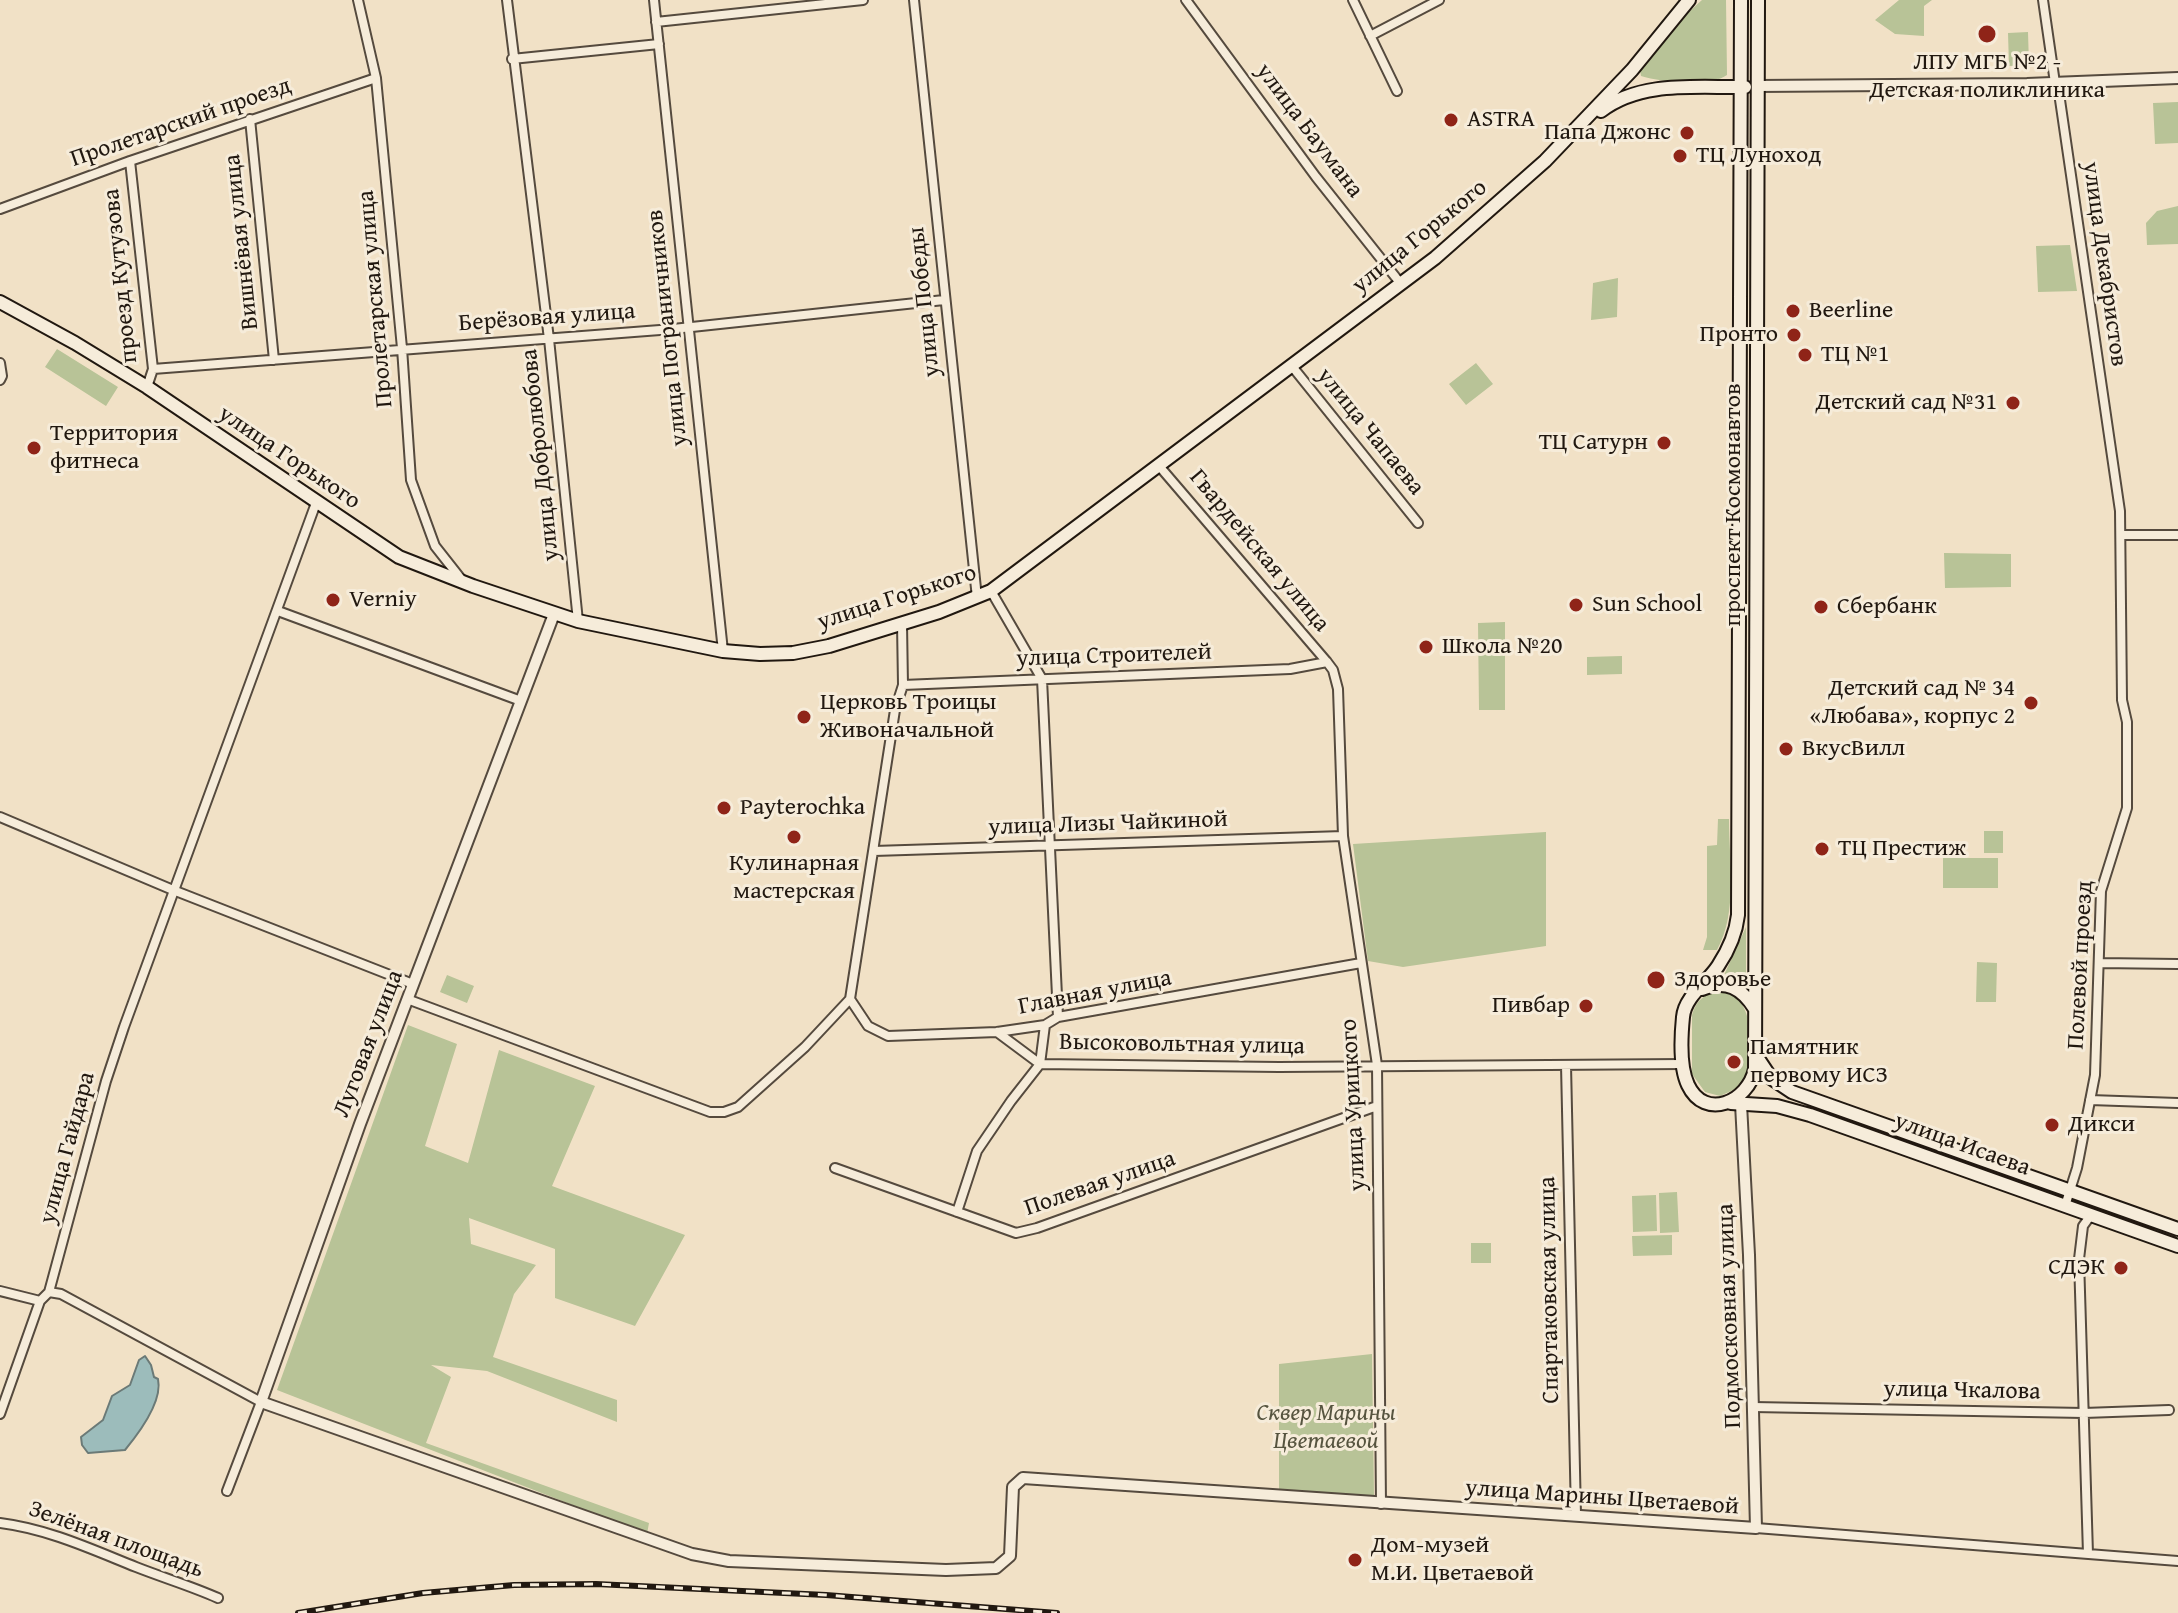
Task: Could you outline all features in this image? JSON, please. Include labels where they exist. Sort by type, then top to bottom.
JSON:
[{"type":"main road","points":[[1570,135],[1632,70],[1689,0]]},
{"type":"main road","name":"проспект Космонавтов","points":[[1741,0],[1738,915],[1737,926],[1725,952],[1684,1010],[1683,1064],[1688,1085],[1694,1094],[1710,1103],[1734,1104],[1750,1085],[1755,1069],[1758,0]]},
{"type":"main road","points":[[1632,70],[1634,78],[1651,90]]},
{"type":"main road","points":[[1570,135],[1613,102],[1632,94],[1651,90],[1757,86]]},
{"type":"main road","name":"улица Горького","points":[[0,302],[147,387],[399,557],[464,583],[578,621],[723,651],[793,653],[829,646],[902,624],[977,599],[991,591],[1435,258],[1570,135]]},
{"type":"main road","points":[[1699,990],[1711,985],[1728,985],[1743,992],[1755,1009]]},
{"type":"main road","name":"улица Исаева","points":[[1755,1054],[1771,1078],[1792,1092],[2178,1229]]},
{"type":"main road","name":"улица Исаева","points":[[1734,1104],[1777,1106],[1810,1115],[2178,1246]]},
{"type":"street","name":"Пролетарская улица","points":[[358,0],[376,78],[402,348],[411,480],[435,546],[464,583]]},
{"type":"street","name":"улица Добролюбова","points":[[507,0],[549,339],[578,621]]},
{"type":"street","name":"улица Пограничников","points":[[654,0],[723,651]]},
{"type":"street","points":[[656,22],[863,0]]},
{"type":"street","name":"улица Победы","points":[[914,0],[977,599]]},
{"type":"street","name":"улица Баумана","points":[[1186,0],[1316,177],[1401,284]]},
{"type":"street","points":[[1353,0],[1397,91]]},
{"type":"street","points":[[1370,36],[1439,0]]},
{"type":"street","name":"улица Декабристов","points":[[2043,0],[2118,496],[2121,535]]},
{"type":"street","points":[[512,59],[659,44]]},
{"type":"street","name":"Пролетарский проезд","points":[[0,209],[250,119],[376,78]]},
{"type":"street","points":[[1757,86],[2055,83],[2178,78]]},
{"type":"street","name":"Вишнёвая улица","points":[[250,119],[274,360]]},
{"type":"street","name":"проезд Кутузова","points":[[130,161],[153,369],[147,387]]},
{"type":"street","name":"Берёзовая улица","points":[[153,369],[688,327],[944,300]]},
{"type":"street","points":[[0,363],[0,380]]},
{"type":"street","name":"улица Чапаева","points":[[1291,365],[1418,523]]},
{"type":"street","name":"Гвардейская улица","points":[[1160,467],[1327,662]]},
{"type":"street","name":"улица Гайдара","points":[[0,1414],[40,1301],[49,1292],[106,1081],[316,503]]},
{"type":"street","points":[[2121,535],[2178,535]]},
{"type":"street","name":"Полевой проезд","points":[[2065,1206],[2095,1075],[2101,891],[2127,808],[2127,722],[2122,700],[2121,535]]},
{"type":"street","points":[[991,591],[1042,679],[1058,1017]]},
{"type":"street","points":[[278,611],[521,701]]},
{"type":"street","name":"Луговая улица","points":[[227,1491],[360,1124],[554,614]]},
{"type":"street","points":[[407,999],[710,1112],[724,1112],[738,1107],[783,1067],[850,999],[895,710],[903,685],[902,624]]},
{"type":"street","name":"улица Строителей","points":[[903,685],[1290,669],[1327,662]]},
{"type":"street","name":"улица Урицкого","points":[[1327,662],[1333,670],[1338,689],[1343,836],[1377,1065],[1381,1504]]},
{"type":"street","points":[[0,817],[173,890],[413,984]]},
{"type":"street","name":"улица Лизы Чайкиной","points":[[874,851],[1343,836]]},
{"type":"street","name":"Главная улица","points":[[850,999],[868,1026],[888,1036],[997,1032],[1045,1025],[1058,1017],[1361,963]]},
{"type":"street","points":[[2099,963],[2178,964]]},
{"type":"street","points":[[957,1212],[977,1151],[1040,1064],[1045,1025]]},
{"type":"street","name":"Высоковольтная улица","points":[[997,1032],[1040,1064],[1377,1065]]},
{"type":"street","points":[[1377,1065],[1683,1064]]},
{"type":"street","name":"Спартаковская улица","points":[[1566,1065],[1576,1515]]},
{"type":"street","points":[[2090,1100],[2178,1103]]},
{"type":"street","name":"Подмосковная улица","points":[[1734,1104],[1748,1222],[1756,1528]]},
{"type":"street","name":"Полевая улица","points":[[835,1168],[1016,1233],[1377,1106]]},
{"type":"street","points":[[2088,1554],[2079,1259],[2083,1226],[2091,1215]]},
{"type":"street","points":[[0,1291],[40,1301]]},
{"type":"street","points":[[49,1292],[64,1295],[261,1402]]},
{"type":"street","name":"улица Марины Цветаевой","points":[[261,1402],[692,1554],[729,1561],[946,1570],[996,1568],[1010,1556],[1013,1487],[1023,1478],[1576,1515],[2178,1561]]},
{"type":"street","name":"улица Чкалова","points":[[1753,1407],[2084,1413],[2169,1410]]},
{"type":"street","name":"Зелёная площадь","points":[[0,1523],[29,1526],[218,1598]]},
{"type":"green space","points":[[1702,0],[1726,0],[1727,75],[1698,82],[1641,76],[1640,70],[1682,18]]},
{"type":"green space","points":[[1899,0],[1932,0],[1924,6],[1924,36],[1895,34],[1875,20]]},
{"type":"green space","points":[[2028,32],[2029,65],[2009,66],[2008,33]]},
{"type":"green space","points":[[2178,102],[2178,143],[2155,144],[2153,103]]},
{"type":"green space","points":[[2178,206],[2178,244],[2147,245],[2146,223],[2157,211]]},
{"type":"green space","points":[[2070,245],[2077,291],[2038,292],[2036,246]]},
{"type":"green space","points":[[1618,278],[1617,317],[1591,320],[1593,283]]},
{"type":"green space","points":[[57,349],[118,387],[106,406],[45,367]]},
{"type":"green space","points":[[1476,363],[1493,384],[1466,405],[1449,384]]},
{"type":"green space","points":[[1944,553],[2011,554],[2011,587],[1945,588]]},
{"type":"green space","points":[[1505,622],[1505,710],[1479,710],[1478,623]]},
{"type":"green space","points":[[1622,656],[1622,674],[1587,675],[1587,657]]},
{"type":"green space","points":[[1718,819],[1729,819],[1730,903],[1724,935],[1717,950],[1703,950],[1707,937],[1707,846],[1717,845]]},
{"type":"green space","points":[[1984,831],[2003,831],[2003,853],[1984,853]]},
{"type":"green space","points":[[1546,832],[1546,946],[1403,967],[1368,961],[1353,844]]},
{"type":"green space","points":[[1943,858],[1998,858],[1998,888],[1943,888]]},
{"type":"green space","points":[[1746,927],[1746,984],[1738,978],[1724,975]]},
{"type":"green space","points":[[1977,962],[1997,963],[1996,1002],[1976,1002]]},
{"type":"green space","points":[[447,975],[474,986],[467,1003],[440,992]]},
{"type":"green space","points":[[1721,991],[1738,999],[1747,1016],[1747,1072],[1740,1087],[1720,1096],[1705,1092],[1692,1074],[1692,1015],[1702,998]]},
{"type":"green space","points":[[408,1025],[457,1044],[425,1146],[468,1163],[499,1050],[595,1086],[552,1186],[685,1235],[635,1326],[555,1298],[555,1249],[469,1218],[471,1244],[536,1265],[514,1294],[493,1357],[617,1400],[617,1422],[487,1371],[431,1365],[451,1377],[426,1443],[649,1523],[647,1534],[277,1390]]},
{"type":"green space","points":[[1677,1192],[1679,1232],[1660,1233],[1659,1193]]},
{"type":"green space","points":[[1656,1195],[1657,1231],[1633,1232],[1632,1196]]},
{"type":"green space","points":[[1672,1235],[1672,1255],[1633,1256],[1632,1236]]},
{"type":"green space","points":[[1471,1243],[1491,1243],[1491,1263],[1471,1263]]},
{"type":"green space","name":"Сквер Марины Цветаевой","points":[[1372,1354],[1374,1496],[1279,1489],[1279,1364]]},
{"type":"water","points":[[145,1356],[154,1377],[158,1379],[159,1388],[149,1417],[125,1450],[88,1453],[81,1437],[103,1420],[112,1396],[130,1385],[139,1360]]},
{"type":"railway","points":[[298,1613],[423,1593],[514,1585],[596,1584],[826,1595],[1057,1613]]},
{"type":"place","name":"ЛПУ МГБ №2 - Детская поликлиника","points":[[1987,34]]},
{"type":"place","name":"ASTRA","points":[[1451,120]]},
{"type":"place","name":"Папа Джонс","points":[[1687,133]]},
{"type":"place","name":"ТЦ Луноход","points":[[1680,156]]},
{"type":"place","name":"Beerline","points":[[1793,311]]},
{"type":"place","name":"Пронто","points":[[1794,335]]},
{"type":"place","name":"ТЦ №1","points":[[1805,355]]},
{"type":"place","name":"Детский сад №31","points":[[2013,403]]},
{"type":"place","name":"ТЦ Сатурн","points":[[1664,443]]},
{"type":"place","name":"Территория фитнеса","points":[[34,448]]},
{"type":"place","name":"Verniy","points":[[333,600]]},
{"type":"place","name":"Sun School","points":[[1576,605]]},
{"type":"place","name":"Сбербанк","points":[[1821,607]]},
{"type":"place","name":"Школа №20","points":[[1426,647]]},
{"type":"place","name":"Детский сад № 34 «Любава», корпус 2","points":[[2031,703]]},
{"type":"place","name":"Церковь Троицы Живоначальной","points":[[804,717]]},
{"type":"place","name":"ВкусВилл","points":[[1786,749]]},
{"type":"place","name":"Payterochka","points":[[724,808]]},
{"type":"place","name":"Кулинарная мастерская","points":[[794,837]]},
{"type":"place","name":"ТЦ Престиж","points":[[1822,849]]},
{"type":"place","name":"Здоровье","points":[[1656,980]]},
{"type":"place","name":"Пивбар","points":[[1586,1006]]},
{"type":"place","name":"Памятник первому ИСЗ","points":[[1734,1062]]},
{"type":"place","name":"Дикси","points":[[2052,1125]]},
{"type":"place","name":"СДЭК","points":[[2121,1268]]},
{"type":"place","name":"Дом-музей М.И. Цветаевой","points":[[1355,1560]]}]
